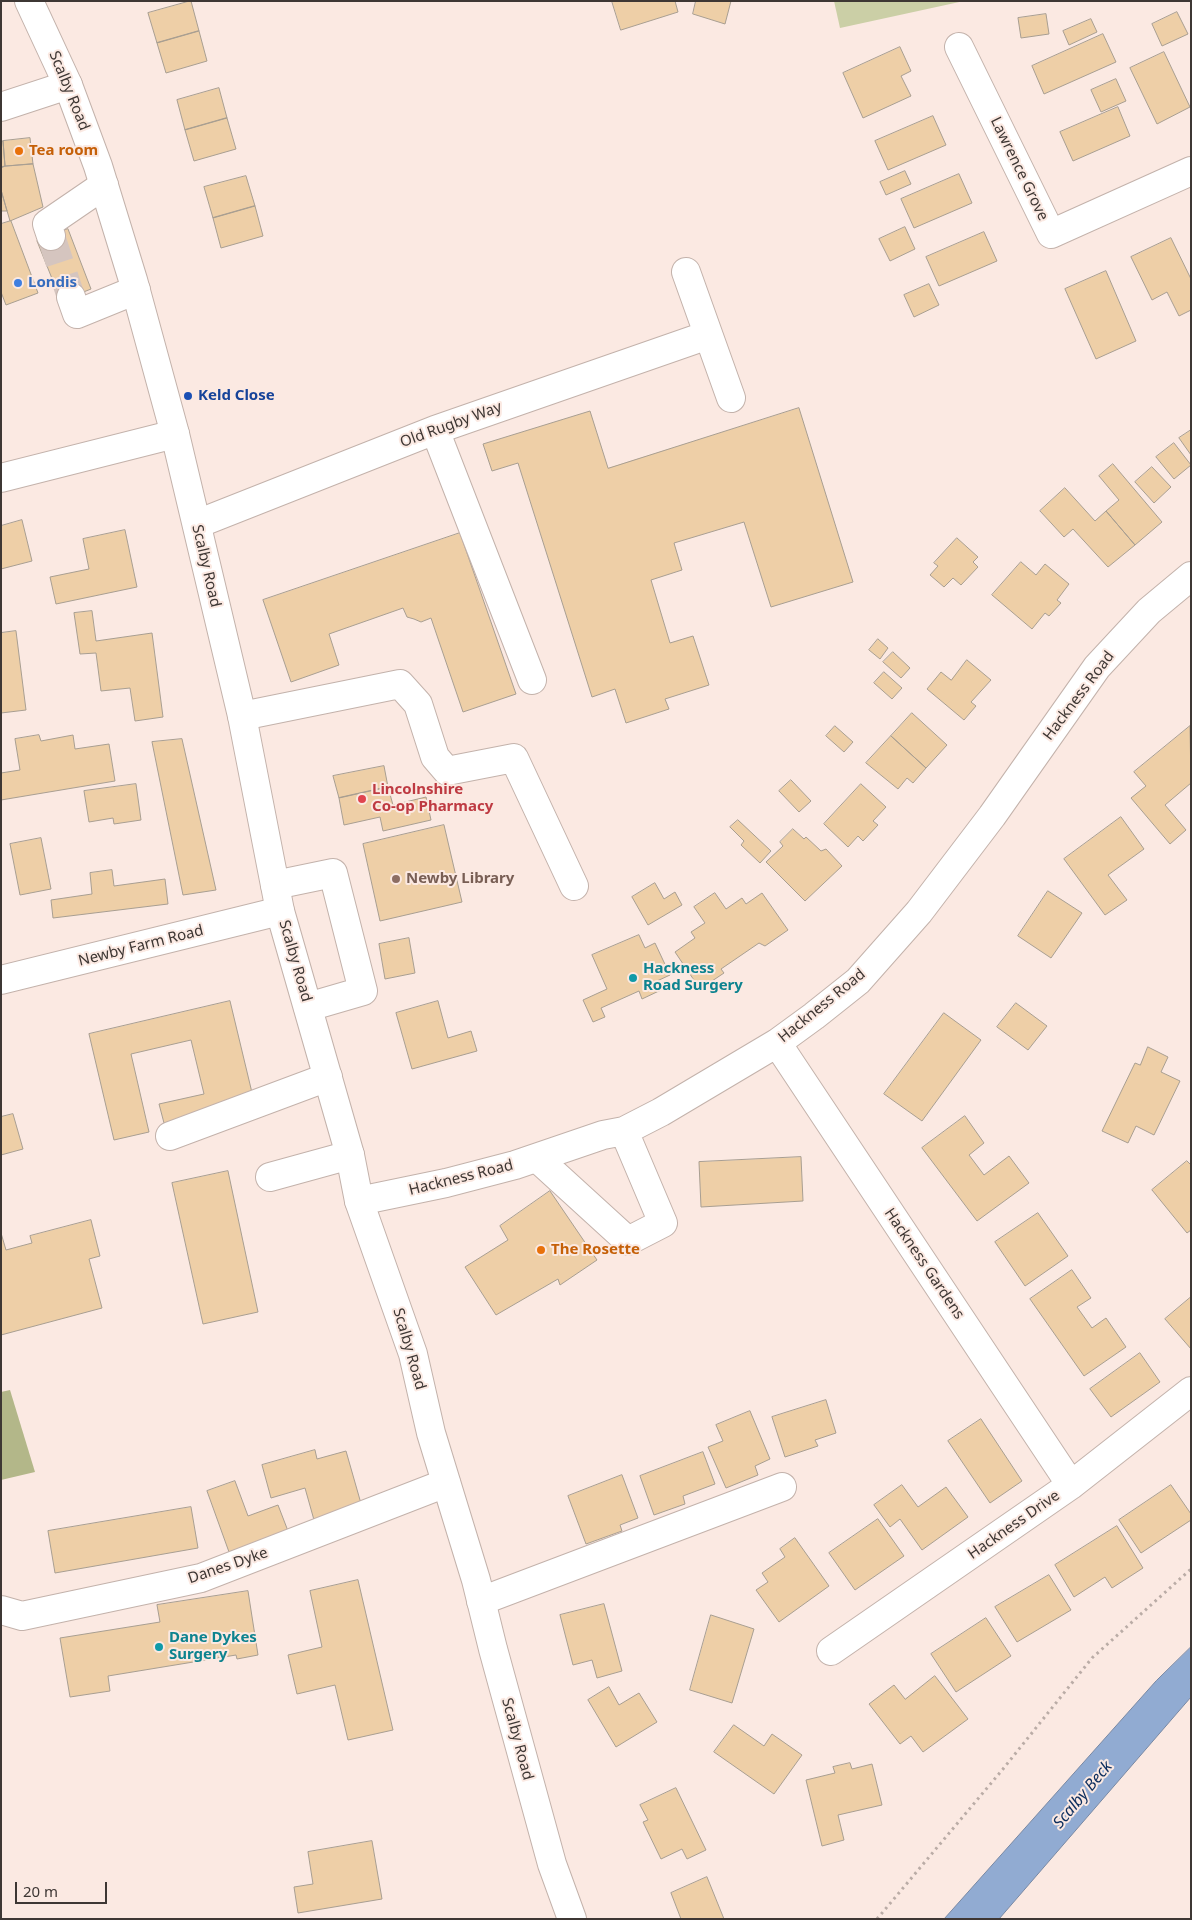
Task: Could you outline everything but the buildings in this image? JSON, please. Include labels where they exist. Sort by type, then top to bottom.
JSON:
[{"type":"main road","name":"Scalby Road","points":[[29,1],[68,85],[104,184],[136,290],[175,434],[242,716],[277,898],[350,1155],[359,1201],[413,1354],[431,1433],[481,1601],[552,1864],[572,1919]]},
{"type":"main road","name":"Lawrence Grove","points":[[959,47],[1050,234],[1191,171]]},
{"type":"main road","points":[[1,106],[68,85]]},
{"type":"main road","points":[[51,236],[47,224],[104,184]]},
{"type":"main road","points":[[686,272],[731,398]]},
{"type":"main road","points":[[71,297],[78,314],[136,290]]},
{"type":"main road","name":"Old Rugby Way","points":[[196,524],[435,430],[708,334]]},
{"type":"main road","points":[[435,430],[532,680]]},
{"type":"main road","points":[[1,478],[175,434]]},
{"type":"main road","name":"Hackness Road","points":[[359,1201],[446,1183],[537,1158],[584,1141],[624,1130],[661,1112],[777,1043],[836,999],[864,974],[919,912],[992,816],[1097,667],[1149,611],[1191,576]]},
{"type":"main road","points":[[242,716],[400,684],[418,704],[435,757],[447,771],[514,758],[574,886]]},
{"type":"main road","name":"Newby Farm Road","points":[[2,975],[277,898],[333,872],[363,991],[308,1007]]},
{"type":"main road","name":"Hackness Gardens","points":[[777,1043],[1071,1485]]},
{"type":"main road","points":[[170,1136],[328,1077]]},
{"type":"main road","points":[[537,1158],[628,1241],[663,1223],[624,1130]]},
{"type":"main road","points":[[270,1177],[350,1155]]},
{"type":"main road","name":"Hackness Drive","points":[[831,1651],[1071,1485],[1191,1391]]},
{"type":"main road","name":"Danes Dyke","points":[[1,1610],[22,1616],[202,1578],[446,1483]]},
{"type":"main road","points":[[481,1601],[782,1487]]},
{"type":"path","points":[[876,1919],[1003,1769],[1092,1658],[1191,1569]]},
{"type":"green space","points":[[834,1],[964,1],[840,28]]},
{"type":"green space","points":[[10,1390],[35,1472],[1,1480],[1,1392]]},
{"type":"water","name":"Scalby Beck","points":[[1191,1647],[1191,1697],[999,1919],[944,1919],[1156,1681]]},
{"type":"tunnel","points":[[51,236],[71,297]]},
{"type":"place","name":"Tea room","points":[[19,151]]},
{"type":"place","name":"Londis","points":[[18,283]]},
{"type":"place","name":"Keld Close","points":[[188,396]]},
{"type":"place","name":"Lincolnshire Co-op Pharmacy","points":[[362,799]]},
{"type":"place","name":"Newby Library","points":[[396,879]]},
{"type":"place","name":"Hackness Road Surgery","points":[[633,978]]},
{"type":"place","name":"The Rosette","points":[[541,1250]]},
{"type":"place","name":"Dane Dykes Surgery","points":[[159,1647]]}]
